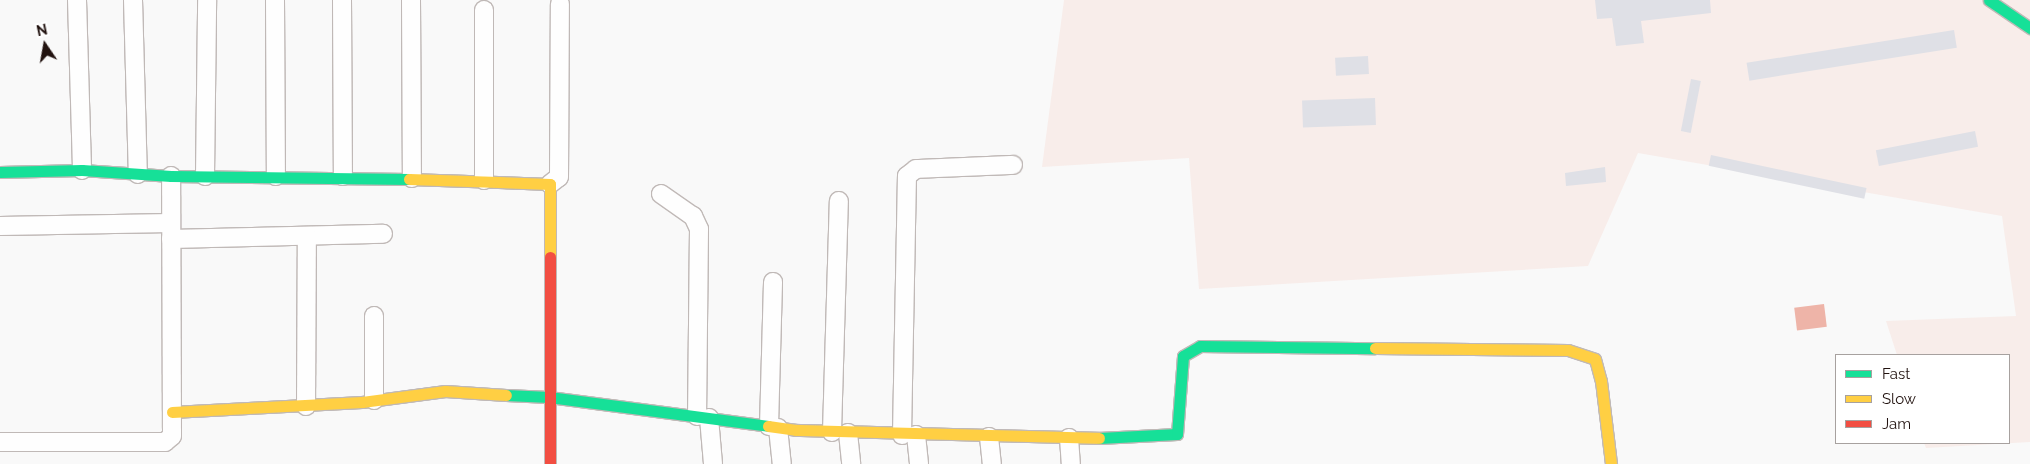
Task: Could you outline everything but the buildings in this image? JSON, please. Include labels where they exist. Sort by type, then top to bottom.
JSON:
[{"type":"street","points":[[77,0],[82,170]]},
{"type":"street","points":[[133,0],[138,174]]},
{"type":"street","points":[[205,176],[207,0]]},
{"type":"street","points":[[275,0],[276,176]]},
{"type":"street","points":[[342,0],[343,176]]},
{"type":"street","points":[[411,0],[412,178]]},
{"type":"street","points":[[1989,0],[2030,28]]},
{"type":"street","points":[[0,172],[82,170],[171,176],[343,176],[550,184],[559,177],[560,4]]},
{"type":"street","points":[[484,10],[484,180]]},
{"type":"street","points":[[919,464],[909,435],[907,176],[916,169],[1012,166]]},
{"type":"street","points":[[0,442],[165,442],[172,436],[171,176]]},
{"type":"street","points":[[550,184],[550,464]]},
{"type":"street","points":[[661,194],[693,216],[699,229],[703,417],[713,464]]},
{"type":"street","points":[[839,201],[840,432],[851,464]]},
{"type":"street","points":[[0,226],[306,236],[383,234]]},
{"type":"street","points":[[306,236],[306,406]]},
{"type":"street","points":[[773,282],[774,427],[782,464]]},
{"type":"street","points":[[374,316],[374,400]]},
{"type":"street","points":[[172,412],[306,406],[445,391],[549,397],[774,427],[840,432],[1069,438],[1178,434],[1183,356],[1200,346],[1568,350],[1595,359],[1601,381],[1611,464]]},
{"type":"street","points":[[989,437],[992,464]]},
{"type":"street","points":[[1069,438],[1071,464]]},
{"type":"shaded area","points":[[1064,0],[2030,0],[2030,442],[2010,443],[2010,354],[1897,354],[1886,321],[2016,316],[2002,216],[1638,153],[1588,266],[1199,289],[1189,158],[1042,167]]},
{"type":"shaded area","points":[[1824,304],[1827,327],[1797,330],[1794,308]]},
{"type":"shaded area","points":[[1924,444],[1995,444],[1926,448]]},
{"type":"traffic: fast","points":[[1989,0],[2030,28]]},
{"type":"traffic: fast","points":[[0,172],[82,170],[171,176],[409,179]]},
{"type":"traffic: fast","points":[[1099,438],[1177,434],[1183,356],[1200,346],[1375,348]]},
{"type":"traffic: fast","points":[[506,395],[549,397],[768,426]]},
{"type":"traffic: slow","points":[[409,179],[550,184],[550,257]]},
{"type":"traffic: slow","points":[[1375,348],[1568,350],[1595,359],[1601,381],[1611,464]]},
{"type":"traffic: slow","points":[[172,412],[362,402],[445,391],[506,395]]},
{"type":"traffic: slow","points":[[768,426],[796,430],[1099,438]]},
{"type":"traffic: jam","points":[[550,257],[550,464]]}]
